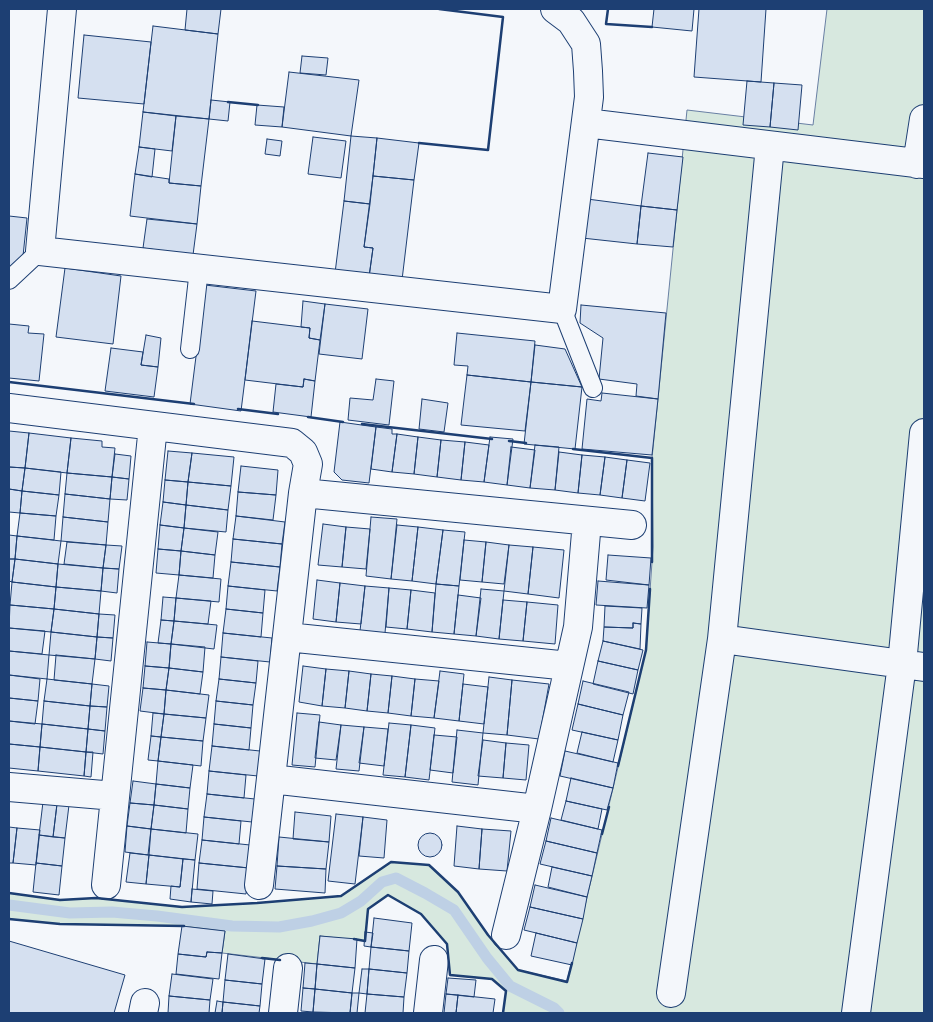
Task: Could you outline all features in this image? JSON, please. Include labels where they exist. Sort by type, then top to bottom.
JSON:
[{"type":"street","points":[[62,9],[40,251],[562,309],[589,96],[586,44],[571,21],[555,9]]},
{"type":"street","points":[[586,123],[920,164],[924,118]]},
{"type":"street","points":[[671,993],[722,639],[770,146]]},
{"type":"street","points":[[9,408],[292,443],[303,452],[308,464],[302,493],[259,885]]},
{"type":"street","points":[[106,884],[154,426]]},
{"type":"street","points":[[856,1013],[913,665],[924,433]]},
{"type":"street","points":[[302,493],[632,524]]},
{"type":"street","points":[[506,935],[578,627],[587,521]]},
{"type":"street","points":[[287,637],[569,666]]},
{"type":"street","points":[[722,639],[913,665]]},
{"type":"street","points":[[271,779],[536,809]]},
{"type":"street","points":[[9,787],[115,796]]},
{"type":"street","points":[[428,1013],[434,960]]},
{"type":"street","points":[[283,1013],[288,968]]},
{"type":"lane","points":[[9,280],[40,251]]},
{"type":"lane","points":[[190,349],[199,269]]},
{"type":"lane","points":[[562,309],[593,388]]},
{"type":"shaded area","points":[[827,9],[924,9],[924,1013],[503,1013],[506,991],[492,979],[450,975],[447,944],[421,914],[388,895],[368,909],[365,941],[320,936],[317,964],[222,953],[225,931],[182,926],[60,924],[9,919],[9,893],[60,900],[96,898],[182,907],[257,903],[341,896],[391,862],[429,865],[458,892],[488,935],[518,970],[567,981],[646,650],[653,547],[652,458],[687,110],[813,125]]},
{"type":"building","points":[[187,9],[221,9],[218,34],[185,30]]},
{"type":"building","points":[[654,9],[694,9],[692,31],[652,27]]},
{"type":"building","points":[[699,9],[766,9],[761,82],[694,77]]},
{"type":"building","points":[[153,26],[218,34],[209,119],[143,112]]},
{"type":"building","points":[[84,35],[151,42],[144,104],[78,98]]},
{"type":"building","points":[[302,56],[328,58],[326,75],[300,73]]},
{"type":"building","points":[[289,72],[359,80],[351,136],[282,127]]},
{"type":"building","points":[[747,81],[774,83],[770,127],[743,125]]},
{"type":"building","points":[[774,83],[802,85],[798,130],[770,127]]},
{"type":"building","points":[[211,100],[230,102],[228,121],[209,119]]},
{"type":"building","points":[[257,105],[284,107],[282,127],[255,125]]},
{"type":"building","points":[[143,112],[176,116],[172,151],[139,147]]},
{"type":"building","points":[[176,116],[209,119],[201,186],[169,183]]},
{"type":"building","points":[[351,136],[377,138],[370,204],[344,201]]},
{"type":"building","points":[[313,137],[346,141],[341,178],[308,174]]},
{"type":"building","points":[[377,138],[419,143],[414,180],[373,176]]},
{"type":"building","points":[[267,139],[282,141],[280,156],[265,154]]},
{"type":"building","points":[[139,147],[155,149],[152,177],[135,174]]},
{"type":"building","points":[[648,153],[683,157],[677,210],[641,206]]},
{"type":"building","points":[[135,174],[169,179],[169,183],[201,186],[197,224],[130,216]]},
{"type":"building","points":[[373,176],[414,180],[402,280],[369,277],[373,248],[364,247]]},
{"type":"building","points":[[587,199],[641,206],[637,244],[582,238]]},
{"type":"building","points":[[344,201],[370,204],[364,247],[373,248],[369,277],[335,273]]},
{"type":"building","points":[[641,206],[677,210],[673,247],[637,244]]},
{"type":"building","points":[[9,216],[27,218],[23,256],[9,269]]},
{"type":"building","points":[[147,219],[197,224],[193,255],[143,248]]},
{"type":"building","points":[[65,268],[121,276],[113,344],[56,337]]},
{"type":"building","points":[[205,285],[256,291],[241,411],[190,404]]},
{"type":"building","points":[[303,301],[325,304],[320,340],[309,338],[310,328],[301,327]]},
{"type":"building","points":[[325,304],[368,309],[362,359],[319,354]]},
{"type":"building","points":[[581,305],[666,313],[658,399],[636,396],[637,384],[599,379],[603,338],[580,323]]},
{"type":"building","points":[[252,321],[310,328],[309,338],[320,340],[315,381],[304,379],[303,387],[245,380]]},
{"type":"building","points":[[9,324],[29,326],[28,333],[44,334],[39,381],[9,378]]},
{"type":"building","points":[[457,333],[535,341],[531,382],[467,375],[468,366],[454,365]]},
{"type":"building","points":[[146,335],[161,338],[158,367],[141,365]]},
{"type":"building","points":[[535,345],[565,349],[582,387],[531,382]]},
{"type":"building","points":[[111,348],[143,352],[141,365],[158,367],[154,397],[105,391]]},
{"type":"building","points":[[467,375],[531,382],[525,431],[461,425]]},
{"type":"building","points":[[304,379],[315,381],[311,417],[273,412],[276,384],[303,387]]},
{"type":"building","points":[[376,379],[394,381],[389,425],[348,420],[350,398],[373,400]]},
{"type":"building","points":[[531,382],[582,387],[575,449],[524,444]]},
{"type":"building","points":[[602,393],[658,399],[652,455],[582,449],[587,399],[601,401]]},
{"type":"building","points":[[422,399],[448,403],[444,432],[419,429]]},
{"type":"building","points":[[340,422],[376,427],[369,483],[342,480],[334,472]]},
{"type":"building","points":[[376,427],[392,429],[392,434],[397,434],[392,472],[371,469]]},
{"type":"building","points":[[9,431],[29,433],[25,468],[9,467]]},
{"type":"building","points":[[29,433],[71,438],[67,473],[25,468]]},
{"type":"building","points":[[397,434],[418,437],[414,474],[392,472]]},
{"type":"building","points":[[418,437],[441,440],[437,477],[414,474]]},
{"type":"building","points":[[490,437],[513,439],[507,485],[484,482]]},
{"type":"building","points":[[71,438],[102,441],[102,447],[115,448],[112,477],[67,473]]},
{"type":"building","points":[[441,440],[465,442],[461,480],[437,477]]},
{"type":"building","points":[[465,442],[489,445],[484,482],[461,480]]},
{"type":"building","points":[[535,445],[559,447],[555,490],[530,488]]},
{"type":"building","points":[[511,447],[535,450],[530,488],[507,485]]},
{"type":"building","points":[[168,451],[192,453],[188,482],[165,480]]},
{"type":"building","points":[[559,452],[582,455],[578,493],[555,490]]},
{"type":"building","points":[[192,453],[234,457],[231,486],[188,482]]},
{"type":"building","points":[[115,454],[131,456],[129,479],[112,477]]},
{"type":"building","points":[[582,455],[605,457],[600,495],[578,493]]},
{"type":"building","points":[[605,457],[627,460],[622,498],[600,495]]},
{"type":"building","points":[[627,460],[650,463],[645,501],[622,498]]},
{"type":"building","points":[[241,466],[278,470],[276,495],[238,492]]},
{"type":"building","points":[[9,467],[25,468],[22,491],[9,489]]},
{"type":"building","points":[[25,468],[61,472],[59,495],[22,491]]},
{"type":"building","points":[[67,473],[112,477],[110,499],[65,494]]},
{"type":"building","points":[[112,477],[129,479],[127,500],[110,499]]},
{"type":"building","points":[[165,480],[188,482],[186,505],[163,502]]},
{"type":"building","points":[[188,482],[231,486],[228,510],[186,505]]},
{"type":"building","points":[[9,489],[22,491],[20,513],[9,512]]},
{"type":"building","points":[[22,491],[59,495],[56,516],[20,513]]},
{"type":"building","points":[[238,492],[276,495],[273,520],[236,516]]},
{"type":"building","points":[[65,494],[110,499],[108,522],[63,517]]},
{"type":"building","points":[[163,502],[186,505],[184,528],[160,525]]},
{"type":"building","points":[[186,505],[228,510],[226,532],[184,528]]},
{"type":"building","points":[[20,513],[56,516],[54,540],[17,536]]},
{"type":"building","points":[[236,516],[285,522],[282,544],[233,539]]},
{"type":"building","points":[[63,517],[108,522],[106,545],[61,541]]},
{"type":"building","points":[[371,517],[397,519],[391,579],[366,576]]},
{"type":"building","points":[[323,524],[346,527],[342,567],[318,565]]},
{"type":"building","points":[[160,525],[184,528],[181,551],[158,549]]},
{"type":"building","points":[[397,525],[418,527],[412,581],[391,579]]},
{"type":"building","points":[[346,527],[370,529],[366,569],[342,567]]},
{"type":"building","points":[[418,527],[443,530],[436,584],[412,581]]},
{"type":"building","points":[[184,528],[218,532],[215,555],[181,551]]},
{"type":"building","points":[[443,530],[465,532],[459,586],[436,584]]},
{"type":"building","points":[[9,535],[17,536],[15,559],[9,559]]},
{"type":"building","points":[[17,536],[61,541],[58,564],[15,559]]},
{"type":"building","points":[[233,539],[282,544],[280,567],[231,562]]},
{"type":"building","points":[[464,540],[486,542],[482,582],[460,580]]},
{"type":"building","points":[[67,542],[106,545],[103,568],[64,564]]},
{"type":"building","points":[[486,542],[509,545],[504,584],[482,582]]},
{"type":"building","points":[[106,545],[122,546],[119,569],[103,568]]},
{"type":"building","points":[[509,545],[533,547],[528,594],[504,591]]},
{"type":"building","points":[[533,547],[564,550],[559,598],[528,594]]},
{"type":"building","points":[[158,549],[181,551],[179,575],[156,573]]},
{"type":"building","points":[[181,551],[215,555],[213,578],[179,575]]},
{"type":"building","points":[[608,555],[651,558],[649,585],[606,580]]},
{"type":"building","points":[[9,559],[15,559],[12,582],[9,581]]},
{"type":"building","points":[[15,559],[58,564],[56,587],[12,582]]},
{"type":"building","points":[[231,562],[280,567],[277,591],[228,586]]},
{"type":"building","points":[[58,564],[103,568],[101,591],[56,587]]},
{"type":"building","points":[[103,568],[119,569],[117,593],[101,591]]},
{"type":"building","points":[[179,575],[221,579],[219,602],[176,598]]},
{"type":"building","points":[[317,580],[340,583],[336,622],[313,619]]},
{"type":"building","points":[[598,581],[649,585],[647,608],[596,605]]},
{"type":"building","points":[[12,582],[56,587],[54,609],[10,605]]},
{"type":"building","points":[[340,583],[365,586],[361,624],[336,622]]},
{"type":"building","points":[[436,584],[459,586],[454,634],[432,632]]},
{"type":"building","points":[[228,586],[265,590],[263,613],[226,609]]},
{"type":"building","points":[[365,586],[389,588],[385,633],[360,631]]},
{"type":"building","points":[[56,587],[101,591],[99,614],[54,609]]},
{"type":"building","points":[[389,588],[411,590],[407,629],[386,627]]},
{"type":"building","points":[[481,589],[504,591],[499,639],[476,636]]},
{"type":"building","points":[[411,590],[435,593],[432,632],[407,629]]},
{"type":"building","points":[[458,595],[481,598],[476,636],[454,634]]},
{"type":"building","points":[[163,597],[176,598],[174,621],[161,620]]},
{"type":"building","points":[[176,598],[211,601],[208,624],[174,621]]},
{"type":"building","points":[[503,600],[527,602],[523,641],[499,639]]},
{"type":"building","points":[[527,602],[558,605],[555,644],[523,641]]},
{"type":"building","points":[[10,605],[54,609],[51,632],[9,628]]},
{"type":"building","points":[[605,606],[642,608],[641,624],[633,623],[633,628],[604,627]]},
{"type":"building","points":[[54,609],[99,614],[97,637],[51,632]]},
{"type":"building","points":[[226,609],[263,613],[261,637],[223,633]]},
{"type":"building","points":[[99,614],[115,615],[113,638],[97,637]]},
{"type":"building","points":[[161,620],[174,621],[171,644],[158,643]]},
{"type":"building","points":[[174,621],[217,625],[214,649],[171,644]]},
{"type":"building","points":[[633,623],[641,624],[640,649],[603,641],[604,627],[633,628]]},
{"type":"building","points":[[9,628],[45,631],[42,654],[9,651]]},
{"type":"building","points":[[51,632],[97,637],[95,659],[49,655]]},
{"type":"building","points":[[223,633],[272,638],[270,662],[221,657]]},
{"type":"building","points":[[97,637],[113,638],[111,661],[95,659]]},
{"type":"building","points":[[603,641],[643,650],[638,670],[598,661]]},
{"type":"building","points":[[147,642],[171,644],[169,668],[145,666]]},
{"type":"building","points":[[171,644],[205,647],[203,672],[169,668]]},
{"type":"building","points":[[9,651],[49,655],[47,679],[9,675]]},
{"type":"building","points":[[56,655],[95,659],[92,684],[54,680]]},
{"type":"building","points":[[221,657],[258,661],[256,683],[219,679]]},
{"type":"building","points":[[598,661],[638,670],[633,694],[593,684]]},
{"type":"building","points":[[145,666],[169,668],[166,690],[143,688]]},
{"type":"building","points":[[303,666],[326,669],[322,706],[299,702]]},
{"type":"building","points":[[169,668],[203,672],[200,694],[166,690]]},
{"type":"building","points":[[326,669],[349,671],[345,708],[322,706]]},
{"type":"building","points":[[349,671],[371,674],[367,711],[345,708]]},
{"type":"building","points":[[440,671],[464,674],[459,721],[434,718]]},
{"type":"building","points":[[371,674],[392,676],[388,713],[367,711]]},
{"type":"building","points":[[9,675],[40,679],[38,701],[9,698]]},
{"type":"building","points":[[392,676],[415,679],[411,716],[388,713]]},
{"type":"building","points":[[489,677],[512,680],[507,735],[483,733]]},
{"type":"building","points":[[47,679],[92,684],[90,706],[44,701]]},
{"type":"building","points":[[219,679],[256,683],[253,705],[216,701]]},
{"type":"building","points":[[415,679],[439,681],[434,718],[411,716]]},
{"type":"building","points":[[512,680],[549,684],[539,739],[507,735]]},
{"type":"building","points":[[583,681],[629,692],[623,715],[578,704]]},
{"type":"building","points":[[92,684],[109,686],[107,707],[90,706]]},
{"type":"building","points":[[463,684],[488,687],[484,724],[459,721]]},
{"type":"building","points":[[143,688],[166,690],[164,714],[140,711]]},
{"type":"building","points":[[166,690],[209,695],[206,718],[164,714]]},
{"type":"building","points":[[9,698],[38,701],[35,724],[9,721]]},
{"type":"building","points":[[44,701],[90,706],[88,729],[42,724]]},
{"type":"building","points":[[216,701],[253,705],[251,728],[214,724]]},
{"type":"building","points":[[578,704],[623,715],[618,740],[572,730]]},
{"type":"building","points":[[90,706],[107,707],[105,731],[88,729]]},
{"type":"building","points":[[153,713],[164,714],[161,737],[151,736]]},
{"type":"building","points":[[297,713],[320,715],[315,767],[292,765]]},
{"type":"building","points":[[164,714],[206,718],[203,741],[161,737]]},
{"type":"building","points":[[9,721],[42,724],[40,747],[9,744]]},
{"type":"building","points":[[319,722],[341,725],[336,760],[315,758]]},
{"type":"building","points":[[389,723],[411,725],[405,777],[383,775]]},
{"type":"building","points":[[42,724],[88,729],[86,752],[40,747]]},
{"type":"building","points":[[214,724],[251,728],[249,750],[212,746]]},
{"type":"building","points":[[341,725],[364,727],[359,771],[336,769]]},
{"type":"building","points":[[411,725],[435,728],[429,780],[405,777]]},
{"type":"building","points":[[364,727],[388,729],[384,766],[359,763]]},
{"type":"building","points":[[88,729],[105,731],[103,754],[86,752]]},
{"type":"building","points":[[457,730],[483,733],[478,785],[452,782]]},
{"type":"building","points":[[582,732],[618,740],[613,762],[577,753]]},
{"type":"building","points":[[434,735],[457,737],[453,773],[430,770]]},
{"type":"building","points":[[151,736],[161,737],[158,761],[148,760]]},
{"type":"building","points":[[161,737],[203,741],[201,766],[158,761]]},
{"type":"building","points":[[483,740],[506,743],[503,778],[478,776]]},
{"type":"building","points":[[506,743],[529,745],[526,780],[503,778]]},
{"type":"building","points":[[9,744],[40,747],[38,771],[9,768]]},
{"type":"building","points":[[212,746],[260,751],[258,776],[209,771]]},
{"type":"building","points":[[40,747],[86,752],[84,776],[38,771]]},
{"type":"building","points":[[565,751],[618,763],[613,788],[560,776]]},
{"type":"building","points":[[86,752],[93,752],[91,777],[84,776]]},
{"type":"building","points":[[158,761],[193,765],[190,788],[156,784]]},
{"type":"building","points":[[209,771],[246,775],[244,798],[207,794]]},
{"type":"building","points":[[571,778],[613,788],[607,810],[566,801]]},
{"type":"building","points":[[133,781],[156,784],[154,805],[130,803]]},
{"type":"building","points":[[156,784],[190,788],[188,809],[154,805]]},
{"type":"building","points":[[207,794],[255,799],[252,822],[204,817]]},
{"type":"building","points":[[566,801],[602,809],[598,829],[561,820]]},
{"type":"building","points":[[43,802],[57,804],[53,837],[39,835]]},
{"type":"building","points":[[130,803],[154,805],[151,829],[127,826]]},
{"type":"building","points":[[57,804],[69,805],[65,838],[53,837]]},
{"type":"building","points":[[154,805],[188,809],[186,833],[151,829]]},
{"type":"building","points":[[295,812],[331,816],[329,842],[293,839]]},
{"type":"building","points":[[336,814],[363,817],[355,884],[328,881]]},
{"type":"building","points":[[204,817],[241,821],[239,844],[202,840]]},
{"type":"building","points":[[363,817],[387,820],[384,858],[359,856]]},
{"type":"building","points":[[551,818],[602,830],[597,853],[546,841]]},
{"type":"building","points":[[127,826],[151,829],[148,855],[125,852]]},
{"type":"building","points":[[457,826],[482,829],[479,869],[454,866]]},
{"type":"building","points":[[9,827],[17,828],[13,863],[9,863]]},
{"type":"building","points":[[17,828],[40,830],[36,865],[13,863]]},
{"type":"building","points":[[151,829],[198,834],[195,860],[149,855]]},
{"type":"building","points":[[482,829],[511,831],[507,871],[479,869]]},
{"type":"building","points":[[430,833],[438,837],[442,845],[438,853],[430,857],[422,853],[418,845],[422,837]]},
{"type":"building","points":[[39,835],[65,838],[62,866],[36,863]]},
{"type":"building","points":[[279,837],[329,842],[326,869],[277,866]]},
{"type":"building","points":[[202,840],[250,845],[249,868],[199,863]]},
{"type":"building","points":[[546,841],[597,853],[592,876],[540,864]]},
{"type":"building","points":[[130,853],[149,855],[146,884],[126,882]]},
{"type":"building","points":[[149,855],[183,859],[180,887],[146,884]]},
{"type":"building","points":[[183,859],[195,860],[191,902],[170,899],[171,886],[180,887]]},
{"type":"building","points":[[36,863],[62,866],[59,895],[33,892]]},
{"type":"building","points":[[199,863],[249,868],[246,894],[197,889]]},
{"type":"building","points":[[277,866],[326,869],[325,893],[275,889]]},
{"type":"building","points":[[552,867],[592,876],[587,897],[548,887]]},
{"type":"building","points":[[535,885],[587,897],[583,919],[530,907]]},
{"type":"building","points":[[192,889],[213,891],[212,904],[191,902]]},
{"type":"building","points":[[530,907],[583,919],[577,943],[524,930]]},
{"type":"building","points":[[374,918],[412,923],[409,951],[371,947]]},
{"type":"building","points":[[182,926],[225,931],[222,953],[207,952],[206,957],[178,954]]},
{"type":"building","points":[[365,932],[373,933],[371,947],[364,946]]},
{"type":"building","points":[[536,933],[577,943],[572,965],[531,956]]},
{"type":"building","points":[[320,936],[357,939],[355,968],[317,964]]},
{"type":"building","points":[[9,941],[125,975],[114,1013],[9,1013]]},
{"type":"building","points":[[371,947],[409,951],[407,973],[369,969]]},
{"type":"building","points":[[207,952],[222,953],[219,979],[176,974],[178,954],[206,957]]},
{"type":"building","points":[[228,954],[265,959],[262,984],[225,980]]},
{"type":"building","points":[[305,963],[317,964],[315,989],[303,988]]},
{"type":"building","points":[[317,964],[355,968],[352,993],[315,989]]},
{"type":"building","points":[[362,969],[369,969],[367,994],[359,993]]},
{"type":"building","points":[[369,969],[407,973],[404,997],[367,994]]},
{"type":"building","points":[[172,974],[213,979],[210,1000],[169,996]]},
{"type":"building","points":[[448,978],[476,980],[474,997],[446,994]]},
{"type":"building","points":[[225,980],[262,984],[260,1006],[223,1002]]},
{"type":"building","points":[[303,988],[315,989],[313,1012],[301,1011]]},
{"type":"building","points":[[315,989],[352,993],[350,1013],[313,1012]]},
{"type":"building","points":[[352,993],[359,993],[357,1013],[350,1013]]},
{"type":"building","points":[[367,994],[404,997],[403,1013],[365,1013]]},
{"type":"building","points":[[446,994],[458,995],[456,1013],[444,1013]]},
{"type":"building","points":[[458,995],[495,999],[493,1013],[456,1013]]},
{"type":"building","points":[[169,996],[210,1000],[209,1013],[168,1013]]},
{"type":"building","points":[[217,1001],[223,1002],[222,1013],[215,1013]]},
{"type":"building","points":[[223,1002],[260,1006],[259,1013],[222,1013]]},
{"type":"waterway","points":[[9,905],[70,913],[112,912],[232,926],[279,927],[341,913],[361,901],[382,882],[396,878],[454,910],[487,958],[510,986],[554,1008],[559,1013]]},
{"type":"wall","points":[[419,143],[488,150],[503,17],[439,9]]},
{"type":"wall","points":[[608,9],[606,24],[652,27]]},
{"type":"wall","points":[[228,102],[258,105]]},
{"type":"wall","points":[[9,382],[194,404]]},
{"type":"wall","points":[[238,409],[278,414]]},
{"type":"wall","points":[[308,417],[343,422]]},
{"type":"wall","points":[[362,424],[492,439]]},
{"type":"wall","points":[[509,441],[526,443]]},
{"type":"wall","points":[[573,449],[652,458],[652,562]]},
{"type":"wall","points":[[618,766],[646,650],[650,589]]},
{"type":"wall","points":[[602,834],[609,807]]},
{"type":"wall","points":[[9,893],[60,900],[96,898],[182,907],[257,903],[341,896],[391,862],[429,865],[458,892],[488,935],[518,970],[567,982],[572,963]]},
{"type":"wall","points":[[354,939],[365,941],[368,909],[388,895],[421,914],[447,944],[450,975],[492,979],[506,991],[503,1013]]},
{"type":"wall","points":[[9,919],[60,924],[184,926]]},
{"type":"wall","points":[[262,958],[280,960]]}]
